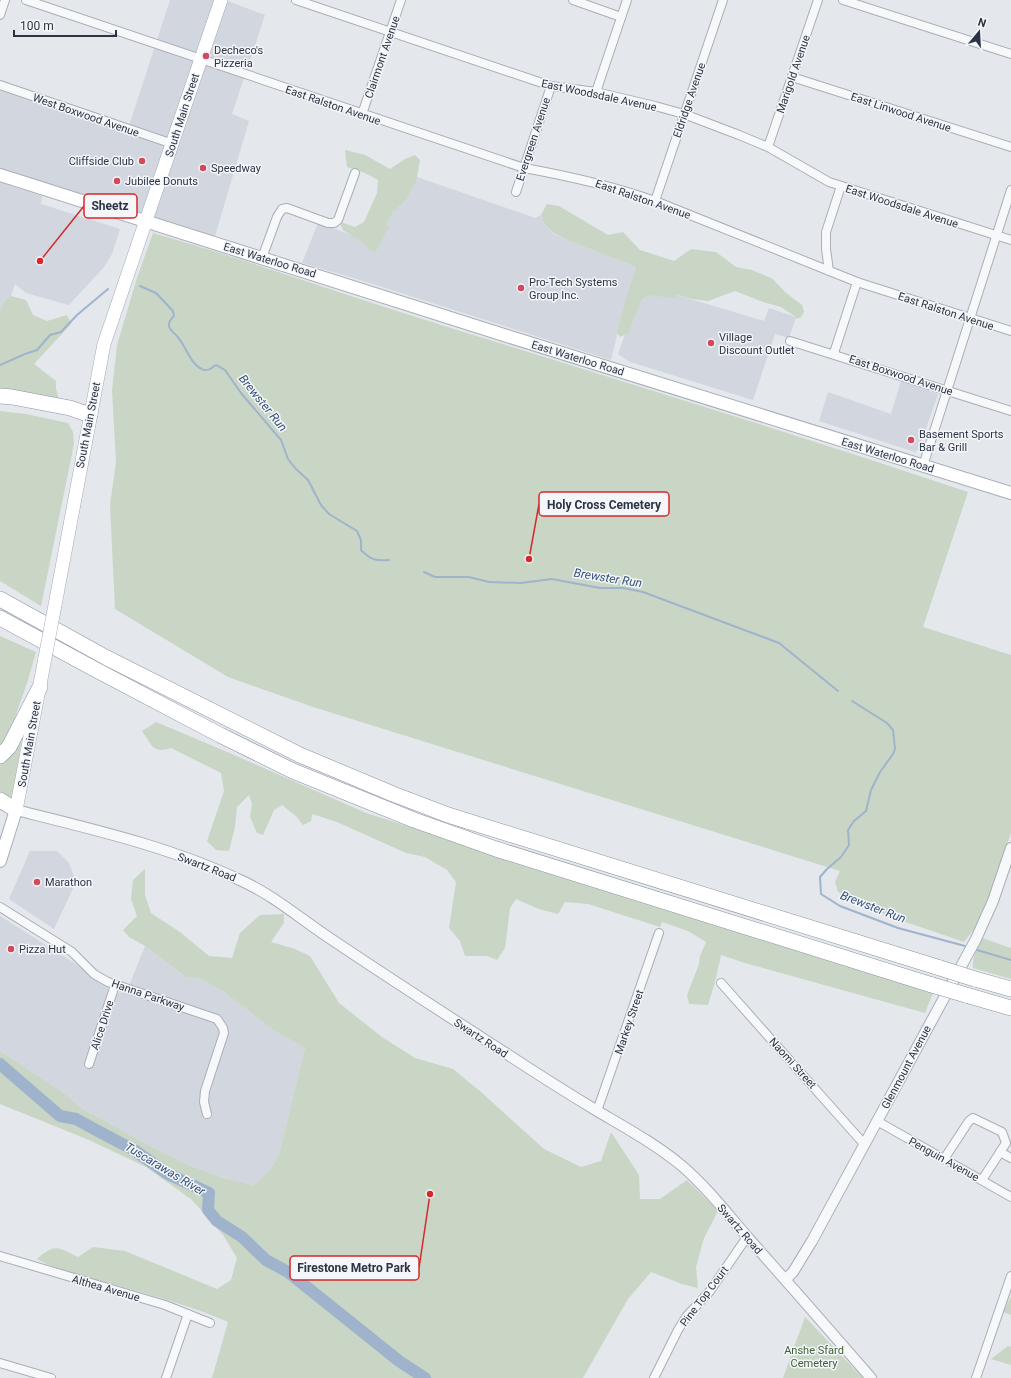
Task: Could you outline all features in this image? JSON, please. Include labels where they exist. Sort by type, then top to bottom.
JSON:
[{"type":"highway","points":[[0,396],[70,408],[90,415]]},
{"type":"highway","points":[[0,406],[67,416],[90,415]]},
{"type":"highway","points":[[0,594],[6,602],[108,658],[300,755],[393,794],[456,818],[1011,989]]},
{"type":"highway","points":[[0,618],[100,672],[286,767],[414,820],[496,849],[932,985],[1011,1008]]},
{"type":"highway","points":[[0,625],[24,631]]},
{"type":"highway","points":[[0,756],[9,746],[40,686]]},
{"type":"highway","points":[[0,800],[16,810]]},
{"type":"highway","points":[[0,807],[16,810]]},
{"type":"main road","name":"South Main Street","points":[[0,862],[16,810],[104,344],[221,0]]},
{"type":"main road","name":"East Waterloo Road","points":[[0,175],[1011,493]]},
{"type":"street","points":[[0,15],[5,0]]},
{"type":"street","name":"East Ralston Avenue","points":[[26,0],[524,168],[589,180],[655,200],[857,282],[1011,331]]},
{"type":"street","name":"East Woodsdale Avenue","points":[[296,0],[551,86],[596,92],[684,114],[768,148],[829,182],[1011,240]]},
{"type":"street","name":"Clairmont Avenue","points":[[362,114],[401,0]]},
{"type":"street","points":[[573,0],[621,17]]},
{"type":"street","points":[[596,92],[627,0]]},
{"type":"street","name":"Eldridge Avenue","points":[[655,200],[723,0]]},
{"type":"street","name":"Marigold Avenue","points":[[768,148],[818,0]]},
{"type":"street","points":[[843,0],[1011,54]]},
{"type":"street","name":"East Linwood Avenue","points":[[792,77],[1011,147]]},
{"type":"street","name":"West Boxwood Avenue","points":[[0,85],[173,144]]},
{"type":"street","name":"Evergreen Avenue","points":[[516,192],[551,86]]},
{"type":"street","points":[[262,258],[282,208],[287,208],[334,223],[338,220],[355,173]]},
{"type":"street","points":[[829,270],[826,232],[841,186]]},
{"type":"street","points":[[923,466],[1011,190]]},
{"type":"street","points":[[834,354],[857,282]]},
{"type":"street","name":"East Boxwood Avenue","points":[[790,341],[1011,411]]},
{"type":"street","name":"Swartz Road","points":[[16,810],[125,838],[218,870],[244,882],[281,904],[397,984],[545,1079],[670,1156],[707,1191],[872,1378]]},
{"type":"street","name":"Glenmount Avenue","points":[[786,1279],[793,1272],[812,1241],[976,940],[986,918],[1011,848]]},
{"type":"street","name":"Hanna Parkway","points":[[0,908],[72,952],[97,976],[115,985],[213,1017],[221,1023],[223,1028],[223,1038],[205,1091],[204,1102],[207,1114]]},
{"type":"street","name":"Markey Street","points":[[597,1111],[659,933]]},
{"type":"street","name":"Naomi Street","points":[[721,983],[864,1144]]},
{"type":"street","name":"Alice Drive","points":[[89,1064],[115,985]]},
{"type":"street","points":[[944,1159],[969,1120],[973,1118],[1002,1132],[1006,1143],[982,1180]]},
{"type":"street","name":"Penguin Avenue","points":[[877,1121],[1011,1197]]},
{"type":"street","points":[[1000,1152],[1011,1158]]},
{"type":"street","name":"Pine Top Court","points":[[654,1378],[686,1317],[710,1291],[747,1237]]},
{"type":"street","name":"Althea Avenue","points":[[0,1256],[125,1293],[210,1323]]},
{"type":"street","points":[[976,1378],[1011,1276]]},
{"type":"street","points":[[166,1378],[188,1314]]},
{"type":"street","points":[[0,1363],[51,1378]]},
{"type":"shaded area","points":[[170,0],[225,0],[265,15],[232,114],[249,121],[213,243],[0,175],[0,85],[128,129]]},
{"type":"shaded area","points":[[417,177],[535,218],[541,215],[544,223],[552,233],[636,267],[627,294],[611,360],[302,263],[318,223],[363,239],[376,252],[389,227],[386,225],[393,212],[406,200],[416,182]]},
{"type":"shaded area","points":[[0,182],[42,196],[41,204],[120,229],[112,254],[104,267],[69,305],[26,293],[15,284],[11,296],[3,303],[0,311]]},
{"type":"shaded area","points":[[641,289],[677,295],[764,321],[769,308],[796,317],[789,338],[775,334],[753,400],[630,362],[618,354]]},
{"type":"shaded area","points":[[901,381],[938,394],[919,449],[915,452],[819,421],[828,392],[891,414]]},
{"type":"shaded area","points":[[30,851],[57,851],[69,863],[76,882],[54,929],[9,899]]},
{"type":"shaded area","points":[[0,916],[73,962],[107,986],[109,992],[126,993],[145,946],[186,977],[201,979],[221,990],[275,1031],[305,1048],[279,1155],[269,1171],[254,1185],[223,1178],[186,1164],[81,1108],[64,1093],[0,1051]]},
{"type":"green space","points":[[345,150],[365,155],[390,169],[405,159],[415,155],[420,160],[416,182],[406,200],[393,212],[386,225],[389,227],[376,252],[370,250],[362,242],[343,230],[340,222],[355,227],[364,222],[377,193],[378,180],[365,173],[347,167]]},
{"type":"green space","points":[[547,204],[559,206],[608,235],[623,232],[640,250],[674,261],[691,249],[716,252],[736,267],[752,270],[773,279],[785,292],[802,305],[804,312],[801,317],[796,319],[796,317],[781,307],[735,291],[708,301],[677,295],[674,298],[650,295],[642,299],[628,333],[620,337],[617,333],[636,267],[567,240],[552,232],[544,223],[541,215]]},
{"type":"green space","points":[[153,233],[253,263],[419,318],[763,425],[968,492],[923,627],[1011,655],[1011,833],[993,886],[977,925],[964,942],[888,916],[838,892],[835,882],[840,871],[313,707],[228,677],[115,609],[110,505],[116,462],[112,390],[117,345],[137,278]]},
{"type":"green space","points":[[11,296],[26,300],[33,315],[47,321],[67,315],[71,324],[34,364],[56,381],[56,389],[59,400],[0,396],[0,311],[3,303]]},
{"type":"green space","points":[[0,411],[26,414],[68,423],[73,432],[74,444],[41,606],[0,581]]},
{"type":"green space","points":[[0,636],[36,652],[8,738],[0,749]]},
{"type":"green space","points":[[156,722],[366,813],[933,993],[925,1013],[721,955],[708,1005],[689,1004],[687,995],[706,942],[688,931],[662,922],[660,927],[588,904],[565,902],[558,914],[539,909],[516,899],[510,908],[505,948],[497,960],[487,956],[465,956],[460,941],[449,928],[456,882],[447,870],[425,857],[406,853],[337,822],[312,814],[311,821],[303,825],[296,816],[282,805],[274,810],[263,835],[257,833],[250,817],[252,804],[249,795],[237,807],[235,827],[229,851],[216,850],[207,841],[224,791],[221,773],[171,748],[160,750],[153,747],[142,731]]},
{"type":"green space","points":[[19,737],[22,738],[12,799],[0,797],[0,760]]},
{"type":"green space","points":[[145,869],[145,895],[151,913],[180,932],[209,956],[232,958],[240,933],[260,915],[284,914],[284,923],[271,942],[295,949],[310,956],[339,1003],[382,1037],[415,1058],[453,1069],[481,1092],[544,1149],[581,1167],[601,1161],[611,1132],[639,1175],[640,1199],[660,1199],[687,1180],[718,1211],[704,1238],[696,1267],[698,1288],[682,1284],[651,1272],[628,1299],[583,1378],[212,1378],[228,1322],[171,1301],[65,1271],[37,1259],[48,1251],[57,1248],[78,1257],[93,1247],[125,1251],[217,1289],[231,1280],[237,1258],[223,1235],[192,1200],[146,1167],[89,1140],[0,1104],[0,1051],[64,1093],[81,1108],[186,1164],[223,1178],[254,1185],[269,1171],[279,1155],[305,1048],[275,1031],[221,990],[201,979],[186,977],[145,946],[129,937],[123,930],[137,916],[131,899],[133,880]]},
{"type":"green space","points":[[982,938],[1011,948],[1011,979],[973,968],[974,956]]},
{"type":"green space","points":[[1011,1296],[1011,1315],[1003,1312]]},
{"type":"green space","name":"Anshe Sfard Cemetery","points":[[805,1317],[863,1378],[783,1378]]},
{"type":"green space","points":[[1008,1346],[1011,1347],[1011,1365],[991,1359]]},
{"type":"waterway","name":"Brewster Run","points":[[140,286],[156,293],[173,311],[174,316],[170,322],[169,328],[180,340],[191,359],[198,367],[206,370],[216,365],[225,370],[241,393],[281,440],[288,459],[308,480],[321,505],[329,514],[357,531],[361,540],[361,550],[374,559],[389,560]]},
{"type":"waterway","name":"Brewster Run","points":[[0,365],[37,350],[50,335],[61,332],[77,315],[108,289]]},
{"type":"waterway","name":"Brewster Run","points":[[424,572],[435,577],[469,577],[489,582],[521,583],[552,579],[600,588],[623,588],[643,592],[779,643],[838,691]]},
{"type":"waterway","name":"Brewster Run","points":[[852,701],[887,723],[893,730],[895,749],[880,772],[871,790],[866,811],[854,821],[848,830],[849,845],[841,857],[820,877],[821,894],[840,906],[898,928],[965,946]]},
{"type":"waterway","name":"Brewster Run","points":[[977,950],[1011,960]]},
{"type":"waterway","name":"Tuscarawas River","points":[[0,1064],[60,1116],[76,1119],[134,1150],[168,1174],[209,1193],[208,1210],[217,1221],[242,1237],[266,1260],[288,1272],[399,1361],[425,1378]]},
{"type":"place","name":"Decheco's Pizzeria","points":[[206,56]]},
{"type":"place","name":"Cliffside Club","points":[[142,161]]},
{"type":"place","name":"Speedway","points":[[203,168]]},
{"type":"place","name":"Jubilee Donuts","points":[[117,181]]},
{"type":"place","name":"Sheetz","points":[[40,261]]},
{"type":"place","name":"Pro-Tech Systems Group Inc.","points":[[521,288]]},
{"type":"place","name":"Village Discount Outlet","points":[[711,343]]},
{"type":"place","name":"Basement Sports Bar & Grill","points":[[911,440]]},
{"type":"place","name":"Holy Cross Cemetery","points":[[529,559]]},
{"type":"place","name":"Marathon","points":[[37,882]]},
{"type":"place","name":"Pizza Hut","points":[[11,949]]},
{"type":"place","name":"Firestone Metro Park","points":[[430,1194]]}]
